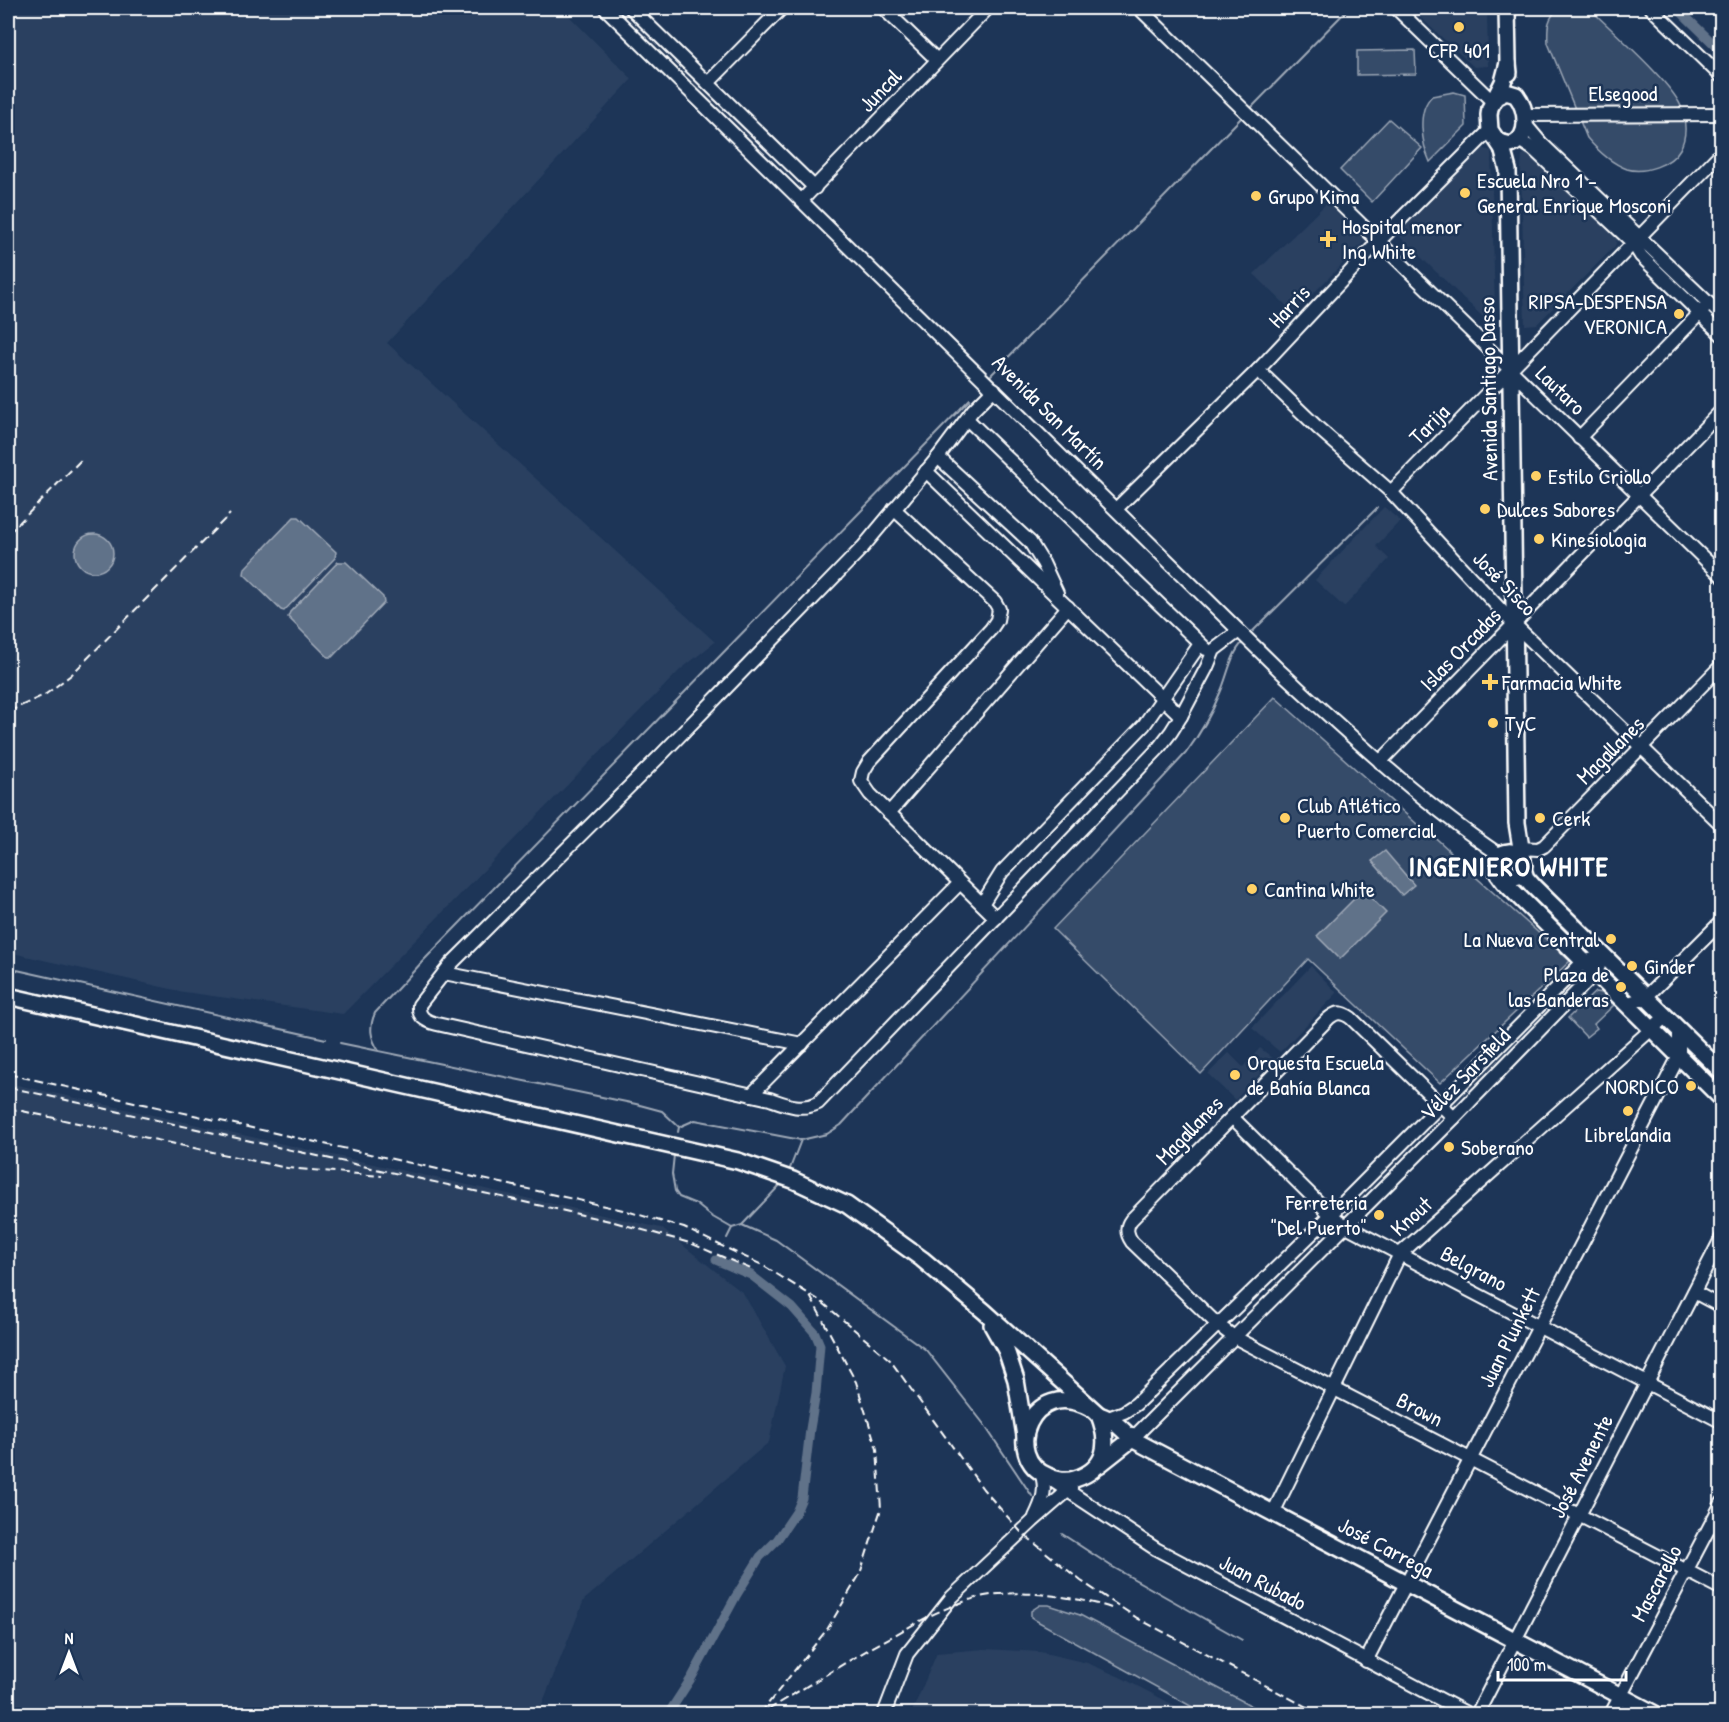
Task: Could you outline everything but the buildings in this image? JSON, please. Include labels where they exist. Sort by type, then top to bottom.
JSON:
[{"type":"main road","name":"Avenida Santiago Dasso","points":[[1507,8],[1508,63],[1525,119],[1508,170]]},
{"type":"main road","name":"Avenida Santiago Dasso","points":[[1508,63],[1503,82],[1489,115],[1494,136],[1504,154],[1508,170],[1517,824],[1522,859]]},
{"type":"main road","points":[[1494,100],[1506,92],[1516,95]]},
{"type":"main road","points":[[1494,136],[1506,145],[1517,142]]},
{"type":"main road","name":"Avenida Santiago Dasso","points":[[1501,854],[1513,838],[1517,824]]},
{"type":"main road","name":"Avenida San Martín","points":[[1501,854],[1514,852],[1522,859]]},
{"type":"main road","points":[[1501,854],[1496,863],[1497,873],[1503,878],[1511,879],[1519,876],[1522,859]]},
{"type":"main road","points":[[1522,859],[1529,882],[1722,1072]]},
{"type":"main road","name":"Avenida San Martín","points":[[1497,873],[1594,974],[1722,1099]]},
{"type":"main road","name":"José Carrega","points":[[8,996],[738,1161],[793,1180],[847,1205],[922,1259],[1099,1414],[1132,1439],[1655,1714]]},
{"type":"main road","points":[[985,1312],[1006,1350],[1016,1380],[1026,1449],[1030,1459],[1043,1473],[1058,1480],[1072,1480],[1090,1472],[1103,1456],[1106,1444],[1105,1431],[1099,1414],[1079,1402],[1067,1400],[1055,1401],[1043,1406],[1034,1414],[1025,1437]]},
{"type":"main road","name":"Vélez Sarsfield","points":[[1090,1472],[1132,1439]]},
{"type":"street","name":"Avenida San Martín","points":[[605,8],[1281,672],[1380,762],[1473,837],[1501,854]]},
{"type":"street","points":[[708,83],[782,8]]},
{"type":"street","points":[[883,8],[937,60]]},
{"type":"street","name":"Juncal","points":[[802,200],[988,8]]},
{"type":"street","name":"Lautaro","points":[[1139,8],[1722,576]]},
{"type":"street","points":[[1396,8],[1494,100]]},
{"type":"street","points":[[1651,8],[1722,77]]},
{"type":"street","points":[[634,9],[815,188]]},
{"type":"street","name":"Elsegood","points":[[1525,119],[1722,114]]},
{"type":"street","points":[[1525,119],[1541,143],[1704,308],[1722,334]]},
{"type":"street","name":"Harris","points":[[1116,509],[1258,370],[1379,241],[1494,136]]},
{"type":"street","points":[[1517,142],[1533,149],[1636,240]]},
{"type":"street","name":"Tarija","points":[[1391,492],[1722,152]]},
{"type":"street","points":[[1704,308],[1722,316]]},
{"type":"street","points":[[1580,438],[1704,308]]},
{"type":"street","name":"José Sisco","points":[[1258,370],[1318,428],[1391,492],[1514,624],[1722,825]]},
{"type":"street","points":[[994,389],[863,548],[444,973],[419,1005],[422,1018],[429,1022],[802,1108],[818,1103],[1156,750],[1181,716],[1207,667],[1211,654],[1239,631]]},
{"type":"street","name":"Islas Orcadas","points":[[1380,762],[1722,410]]},
{"type":"street","points":[[967,419],[1211,654]]},
{"type":"street","points":[[938,457],[1030,543],[1064,603]]},
{"type":"street","points":[[926,471],[1181,716]]},
{"type":"street","points":[[894,509],[995,602],[999,609],[997,620],[991,629],[869,762],[861,781],[889,813],[996,918]]},
{"type":"street","points":[[889,813],[1064,603]]},
{"type":"street","points":[[982,904],[1002,872],[1144,725],[1200,644]]},
{"type":"street","name":"Magallanes","points":[[1522,859],[1544,846],[1722,665]]},
{"type":"street","name":"Avenida San Martín","points":[[1473,837],[1497,873]]},
{"type":"street","points":[[751,1095],[960,883]]},
{"type":"street","points":[[1625,1004],[1646,998],[1722,921]]},
{"type":"street","name":"Vélez Sarsfield","points":[[1099,1414],[1124,1412],[1136,1404],[1331,1215],[1584,962],[1604,956]]},
{"type":"street","name":"Vélez Sarsfield","points":[[1132,1439],[1454,1118],[1594,974],[1604,956]]},
{"type":"street","points":[[444,973],[802,1044]]},
{"type":"street","name":"Magallanes","points":[[1127,1230],[1131,1220],[1327,1020],[1338,1013],[1351,1018],[1441,1105]]},
{"type":"street","name":"Knout","points":[[1273,1513],[1400,1254],[1665,1017]]},
{"type":"street","name":"Juan Plunkett","points":[[1366,1661],[1679,1056],[1679,1030]]},
{"type":"street","points":[[1441,1105],[1454,1118]]},
{"type":"street","name":"Belgrano","points":[[1232,1117],[1331,1215],[1346,1226],[1722,1422]]},
{"type":"street","name":"Brown","points":[[1127,1230],[1132,1242],[1218,1325],[1234,1337],[1722,1590]]},
{"type":"street","name":"José Avenente","points":[[1477,1714],[1722,1237]]},
{"type":"street","points":[[1694,1292],[1722,1307]]},
{"type":"street","points":[[884,1714],[907,1654],[952,1597],[1033,1521],[1090,1472]]},
{"type":"street","points":[[1033,1521],[1045,1491],[1043,1473]]},
{"type":"street","name":"Juan Rubado","points":[[1043,1473],[1067,1492],[1156,1549],[1468,1714]]},
{"type":"street","name":"Mascarello","points":[[1611,1714],[1722,1503]]},
{"type":"shaded area","points":[[8,8],[561,8],[632,79],[387,343],[715,642],[680,670],[343,1014],[184,992],[8,952]]},
{"type":"shaded area","name":"CFP 401","points":[[1410,8],[1487,8],[1488,66],[1474,67]]},
{"type":"shaded area","points":[[1560,8],[1589,8],[1655,72],[1677,99],[1682,109],[1685,134],[1680,149],[1670,160],[1649,169],[1627,169],[1605,156],[1587,138],[1548,43],[1549,23],[1552,15]]},
{"type":"shaded area","points":[[1415,50],[1416,74],[1357,75],[1357,51]]},
{"type":"shaded area","points":[[1454,92],[1465,95],[1466,126],[1430,162],[1423,137],[1424,110],[1432,96]]},
{"type":"shaded area","points":[[1389,119],[1422,148],[1372,202],[1340,170]]},
{"type":"shaded area","name":"Escuela Nro 1 - General Enrique Mosconi","points":[[1482,148],[1491,151],[1495,313],[1484,318],[1398,235]]},
{"type":"shaded area","points":[[1531,151],[1618,236],[1615,246],[1537,324],[1525,325],[1521,169],[1522,155]]},
{"type":"shaded area","points":[[1327,203],[1365,241],[1294,313],[1254,274]]},
{"type":"shaded area","points":[[1384,507],[1400,521],[1376,546],[1389,559],[1344,607],[1315,580]]},
{"type":"shaded area","points":[[294,517],[299,517],[336,552],[335,558],[284,611],[244,574],[245,568]]},
{"type":"shaded area","points":[[94,534],[107,540],[113,553],[107,566],[94,572],[81,566],[75,553],[81,540]]},
{"type":"shaded area","points":[[338,562],[346,562],[383,597],[384,603],[332,657],[328,657],[288,617],[290,612]]},
{"type":"shaded area","name":"Club Atlético Puerto Comercial","points":[[1275,697],[1427,833],[1429,832],[1451,852],[1450,854],[1570,961],[1440,1083],[1308,959],[1201,1074],[1053,929]]},
{"type":"shaded area","points":[[1385,851],[1414,885],[1402,895],[1372,861]]},
{"type":"shaded area","points":[[1363,890],[1386,913],[1340,959],[1317,936]]},
{"type":"shaded area","points":[[1311,966],[1337,993],[1280,1052],[1252,1028]]},
{"type":"shaded area","points":[[1595,992],[1602,993],[1614,1005],[1594,1024],[1597,1028],[1586,1037],[1568,1018]]},
{"type":"shaded area","name":"Orquesta Escuela de Bahía Blanca","points":[[1260,1048],[1274,1059],[1235,1100],[1208,1074],[1229,1053],[1243,1067]]},
{"type":"shaded area","points":[[8,1083],[661,1228],[743,1293],[785,1366],[769,1442],[584,1600],[538,1714],[8,1714]]},
{"type":"shaded area","points":[[1040,1605],[1049,1605],[1080,1615],[1267,1714],[1205,1714],[1037,1621],[1031,1617],[1031,1611]]},
{"type":"shaded area","points":[[984,1649],[1040,1652],[1087,1663],[1120,1677],[1191,1714],[911,1714],[937,1653]]},
{"type":"waterway","points":[[1252,107],[1349,8]]},
{"type":"waterway","points":[[1677,8],[1722,52]]},
{"type":"waterway","points":[[991,375],[1242,117]]},
{"type":"waterway","points":[[379,1051],[371,1032],[375,1013],[970,399]]},
{"type":"waterway","points":[[1253,631],[1377,508]]},
{"type":"waterway","points":[[678,1132],[679,1127],[695,1120],[801,1140],[827,1134],[841,1125],[1186,753],[1209,717],[1232,659],[1243,642]]},
{"type":"waterway","points":[[8,968],[326,1039]]},
{"type":"waterway","points":[[340,1043],[636,1104],[662,1111],[679,1127]]},
{"type":"waterway","points":[[789,1171],[801,1140]]},
{"type":"waterway","points":[[674,1155],[672,1174],[675,1191],[679,1197],[696,1204],[732,1228]]},
{"type":"waterway","points":[[727,1238],[732,1228],[742,1225],[781,1184]]},
{"type":"waterway","points":[[742,1225],[776,1240],[926,1350],[983,1423],[1032,1496]]},
{"type":"waterway","points":[[668,1714],[692,1677],[760,1557],[777,1540],[796,1512],[802,1498],[816,1393],[820,1345],[815,1333],[792,1307],[751,1275],[716,1260]]},
{"type":"waterway","points":[[1062,1534],[1111,1566],[1242,1640]]},
{"type":"railway","points":[[8,534],[81,460]]},
{"type":"railway","points":[[8,712],[46,694],[71,675],[230,514]]},
{"type":"railway","points":[[8,1074],[623,1210],[684,1228],[762,1265],[822,1302],[890,1360],[983,1489],[1021,1532],[1081,1581],[1137,1618],[1320,1714]]},
{"type":"railway","points":[[8,1087],[614,1222],[690,1243],[751,1269]]},
{"type":"railway","points":[[8,1108],[287,1168],[382,1176]]},
{"type":"railway","points":[[760,1714],[828,1628],[860,1574],[881,1509],[877,1449],[856,1382],[809,1294]]},
{"type":"railway","points":[[768,1710],[914,1624],[968,1600],[994,1594],[1048,1595],[1114,1609]]},
{"type":"place","name":"CFP 401","points":[[1459,27]]},
{"type":"place","name":"Escuela Nro 1 - General Enrique Mosconi","points":[[1465,193]]},
{"type":"place","name":"Grupo Kima","points":[[1256,196]]},
{"type":"place","name":"Hospital menor Ing White","points":[[1328,239]]},
{"type":"place","name":"RIPSA-DESPENSA VERONICA","points":[[1679,314]]},
{"type":"place","name":"Estilo Criollo","points":[[1536,476]]},
{"type":"place","name":"Dulces Sabores","points":[[1485,509]]},
{"type":"place","name":"Kinesiologia","points":[[1539,539]]},
{"type":"place","name":"Farmacia White","points":[[1490,682]]},
{"type":"place","name":"TyC","points":[[1493,723]]},
{"type":"place","name":"Club Atlético Puerto Comercial","points":[[1285,818]]},
{"type":"place","name":"Cerk","points":[[1540,818]]},
{"type":"place","name":"Cantina White","points":[[1252,889]]},
{"type":"place","name":"La Nueva Central","points":[[1611,939]]},
{"type":"place","name":"Ginder","points":[[1632,966]]},
{"type":"place","name":"Plaza de las Banderas","points":[[1621,987]]},
{"type":"place","name":"Orquesta Escuela de Bahía Blanca","points":[[1235,1075]]},
{"type":"place","name":"NORDICO","points":[[1691,1086]]},
{"type":"place","name":"Librelandia","points":[[1628,1111]]},
{"type":"place","name":"Soberano","points":[[1449,1147]]},
{"type":"place","name":"Ferreteria \"Del Puerto\"","points":[[1379,1215]]},
{"type":"district","name":"INGENIERO WHITE","points":[[1509,866]]}]
